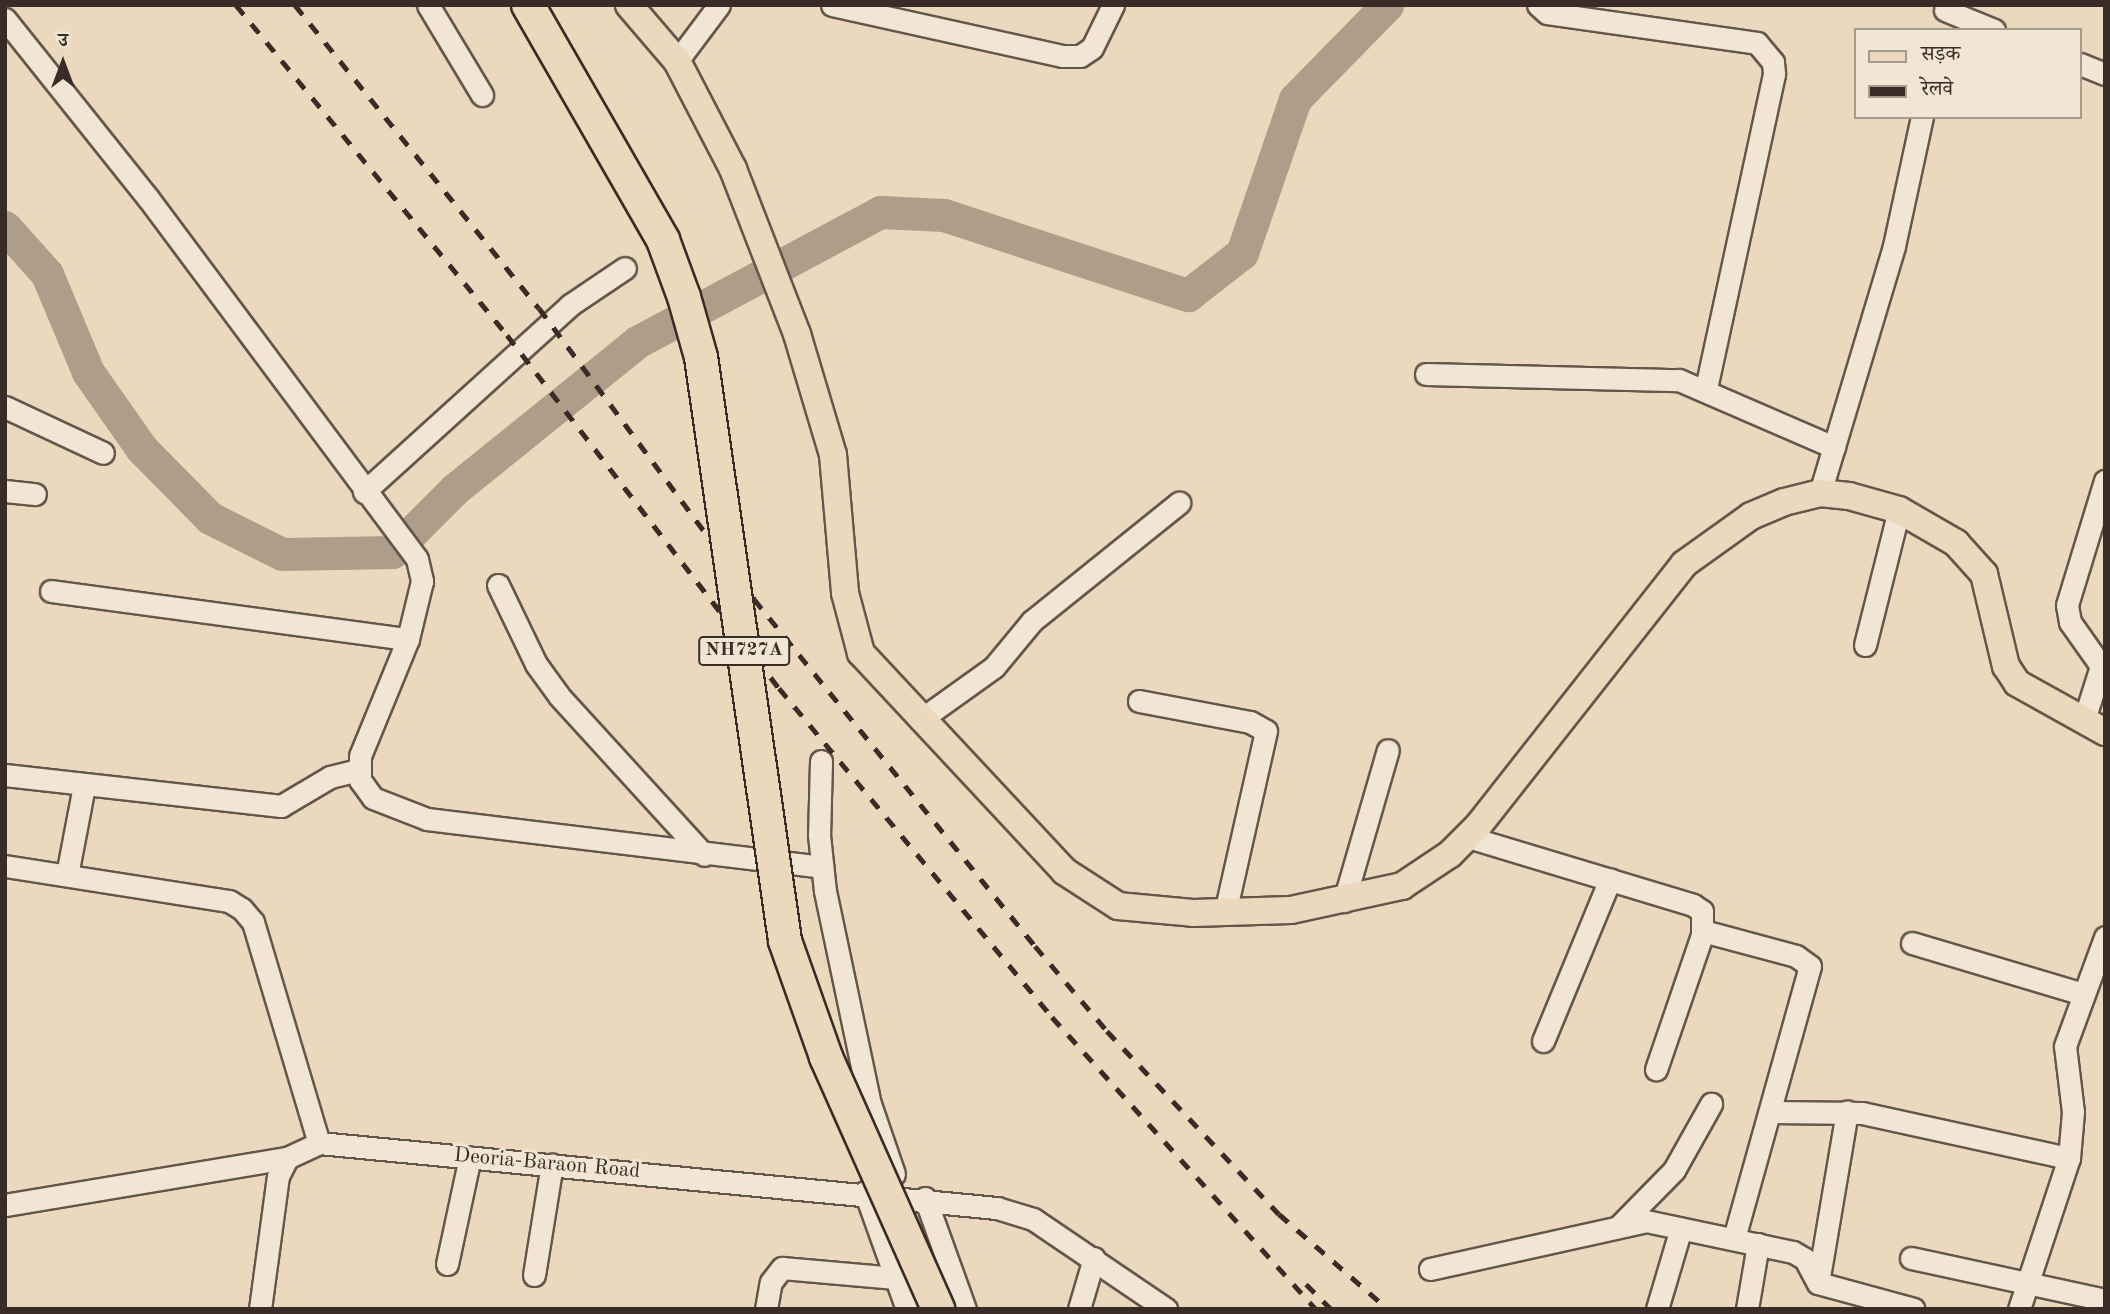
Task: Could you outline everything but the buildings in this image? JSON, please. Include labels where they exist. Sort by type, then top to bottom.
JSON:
[{"type":"highway","name":"NH727A","points":[[528,5],[663,240],[684,297],[701,357],[785,941],[826,1057],[938,1309]]},
{"type":"main road","points":[[639,9],[677,61],[733,169],[797,334],[833,455],[852,627],[861,653],[920,720],[1064,871],[1093,894],[1118,906],[1225,913],[1291,910],[1344,901],[1402,886],[1450,854],[1468,837],[1684,564],[1751,516],[1784,502],[1820,493],[1849,496],[1899,510],[1956,543],[1984,574],[2006,666],[2017,683],[2094,726]]},
{"type":"street","points":[[428,5],[482,95]]},
{"type":"street","points":[[677,61],[719,5]]},
{"type":"street","points":[[832,5],[1062,56],[1080,56],[1092,48],[1113,5]]},
{"type":"street","points":[[1538,5],[1547,13],[1757,43],[1773,62],[1772,87],[1706,388]]},
{"type":"street","points":[[1944,15],[1987,28]]},
{"type":"street","points":[[5,19],[148,198],[368,497],[417,559],[422,581],[408,639],[358,770],[360,780],[373,798],[427,818],[704,855],[821,867]]},
{"type":"street","points":[[2082,65],[2105,74]]},
{"type":"street","points":[[1820,493],[1894,246],[1922,119]]},
{"type":"street","points":[[368,497],[570,305],[625,268]]},
{"type":"street","points":[[1426,374],[1648,376],[1706,388],[1834,447]]},
{"type":"street","points":[[5,407],[103,453]]},
{"type":"street","points":[[2094,726],[2101,666],[2070,621],[2067,605],[2105,481]]},
{"type":"street","points":[[5,491],[35,494]]},
{"type":"street","points":[[920,720],[994,667],[1032,621],[1180,503]]},
{"type":"street","points":[[1865,645],[1899,510]]},
{"type":"street","points":[[498,585],[536,664],[559,696],[704,855]]},
{"type":"street","points":[[51,591],[408,639]]},
{"type":"street","points":[[1139,701],[1250,722],[1266,731],[1225,913]]},
{"type":"street","points":[[1344,901],[1388,750]]},
{"type":"street","points":[[821,761],[821,867],[870,1104],[903,1196]]},
{"type":"street","points":[[5,775],[83,786],[281,806],[330,777],[358,770]]},
{"type":"street","points":[[67,875],[83,786]]},
{"type":"street","points":[[1468,837],[1693,905],[1702,911],[1703,931],[1656,1069]]},
{"type":"street","points":[[5,866],[229,901],[242,909],[253,922],[319,1143],[288,1158],[5,1205]]},
{"type":"street","points":[[1543,1041],[1610,879]]},
{"type":"street","points":[[1703,931],[1796,956],[1810,966],[1734,1238]]},
{"type":"street","points":[[2019,1309],[2069,1158],[2073,1112],[2065,1046],[2105,937]]},
{"type":"street","points":[[1912,943],[2083,994]]},
{"type":"street","points":[[1620,1225],[1674,1170],[1711,1104]]},
{"type":"street","points":[[1770,1112],[1847,1111],[2069,1158]]},
{"type":"street","points":[[1818,1283],[1847,1111]]},
{"type":"street","name":"Deoria-Baraon Road","points":[[319,1143],[963,1201],[1033,1219],[1166,1309]]},
{"type":"street","points":[[447,1264],[470,1157]]},
{"type":"street","points":[[260,1309],[278,1176],[288,1158]]},
{"type":"street","points":[[534,1275],[552,1164]]},
{"type":"street","points":[[865,1192],[907,1309]]},
{"type":"street","points":[[925,1198],[965,1309]]},
{"type":"street","points":[[1430,1269],[1646,1221],[1734,1238],[1801,1255],[1818,1283],[1914,1309]]},
{"type":"street","points":[[1657,1309],[1681,1228]]},
{"type":"street","points":[[1747,1309],[1758,1244]]},
{"type":"street","points":[[1079,1309],[1094,1258]]},
{"type":"street","points":[[1911,1258],[2026,1286],[2105,1300]]},
{"type":"street","points":[[766,1309],[771,1282],[782,1268],[896,1278]]},
{"type":"waterway","points":[[5,227],[47,274],[88,372],[142,449],[210,518],[282,554],[392,552],[455,489],[637,342],[880,212],[944,215],[1188,295],[1242,253],[1295,99],[1387,5]]},
{"type":"railway","points":[[236,5],[507,335],[779,688],[1052,1017],[1316,1309]]},
{"type":"railway","points":[[295,5],[539,308],[754,599],[1035,946],[1107,1031],[1279,1214],[1388,1309]]},
{"type":"railway","points":[[1306,1284],[1331,1309]]}]
